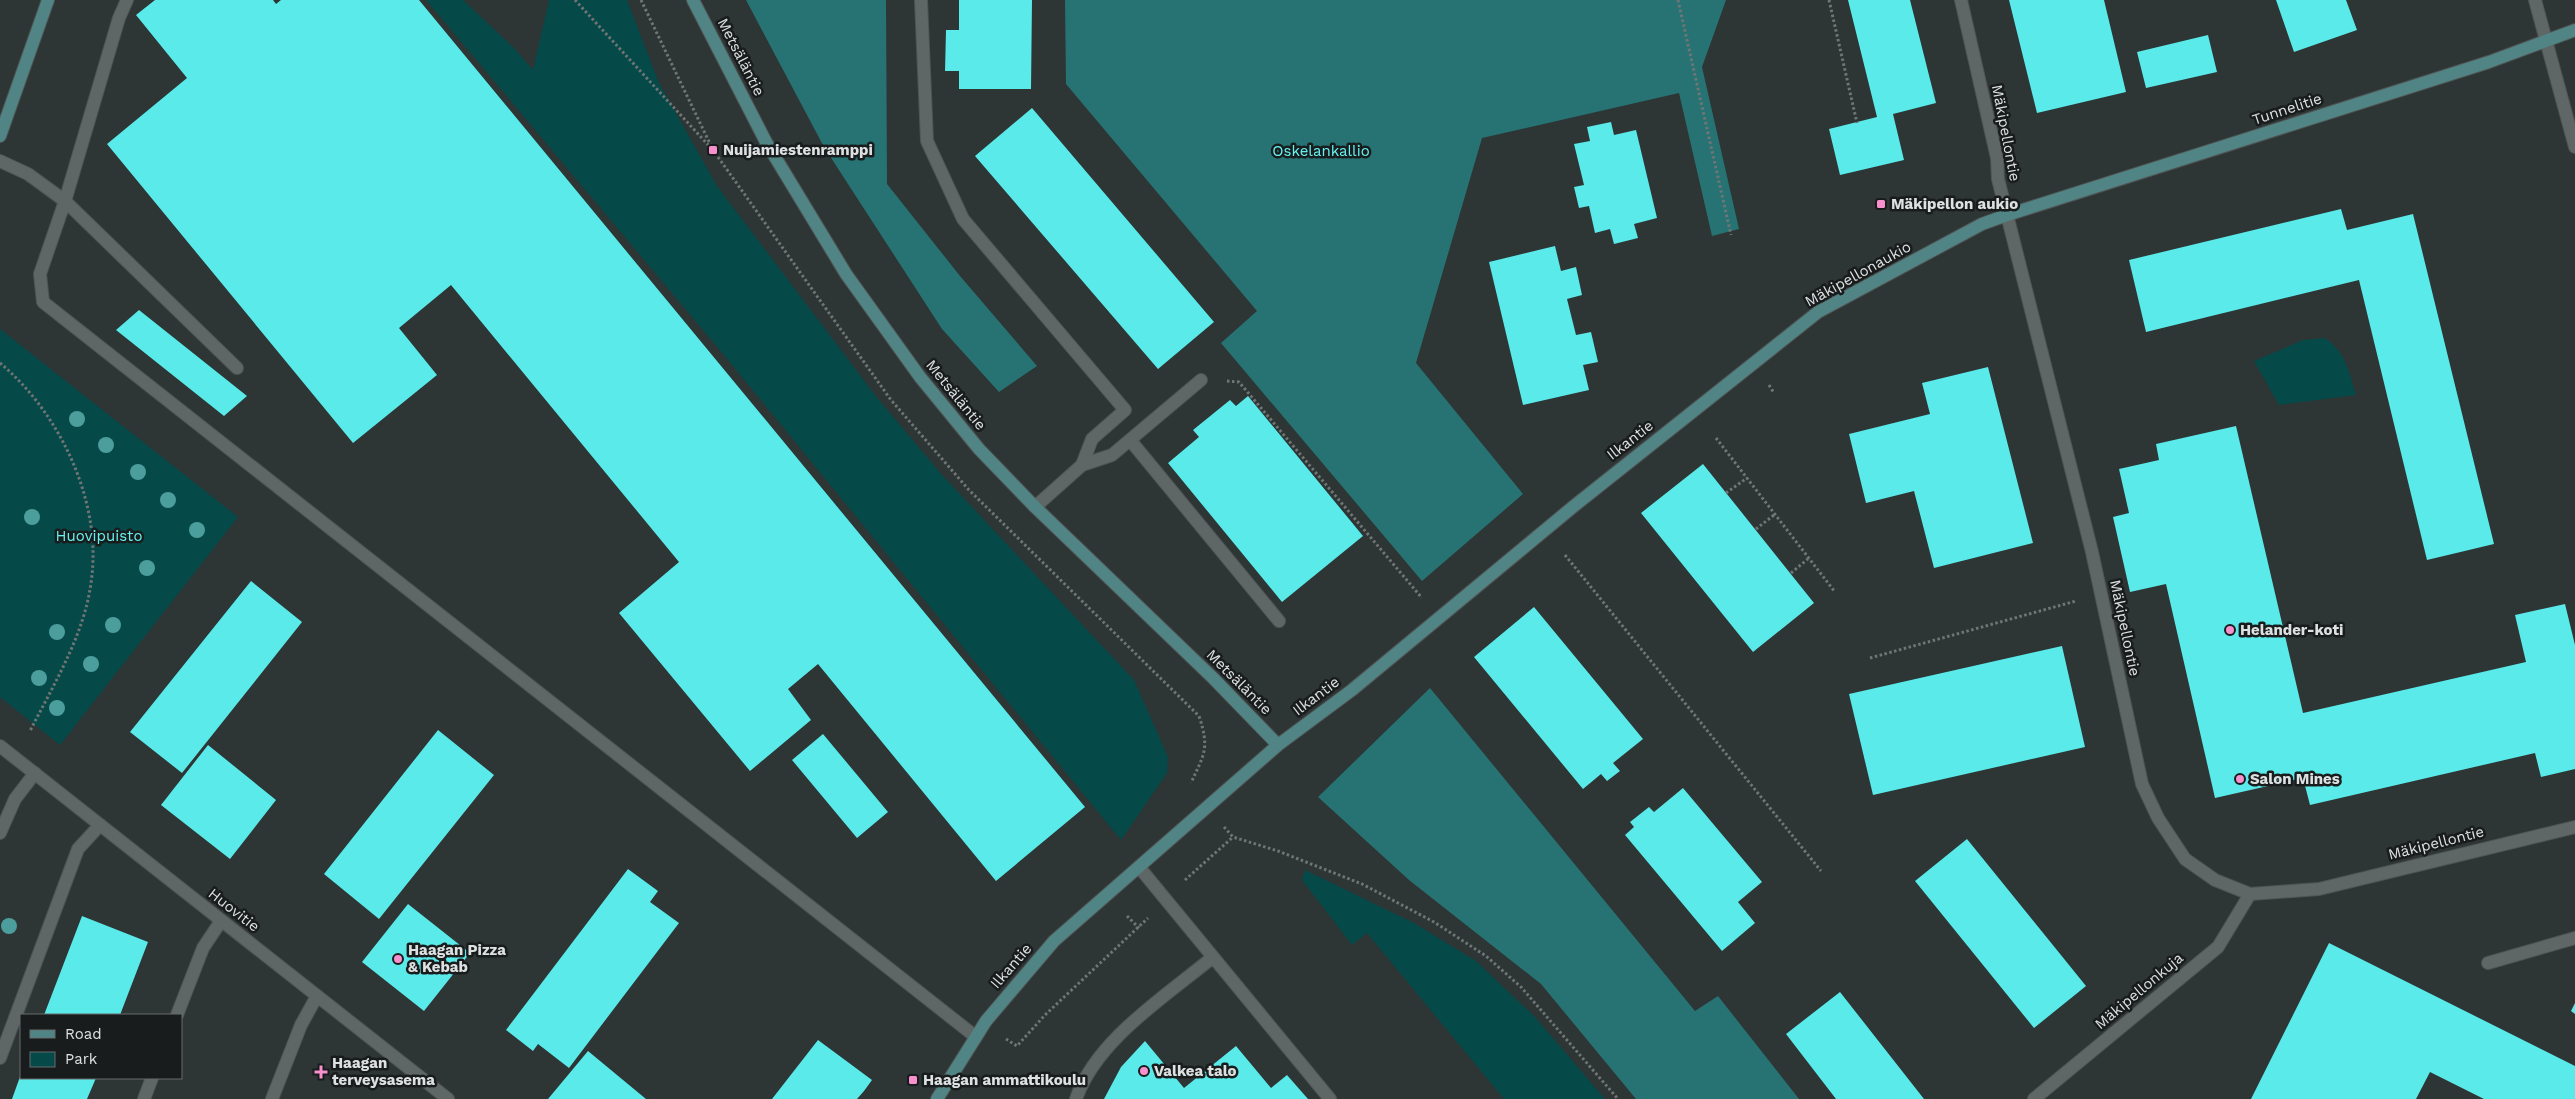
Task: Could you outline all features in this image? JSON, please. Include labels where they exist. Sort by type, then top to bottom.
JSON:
[{"type":"street","points":[[0,136],[48,0]]},
{"type":"street","points":[[127,0],[119,18],[65,201],[40,274],[43,302],[976,1037]]},
{"type":"street","name":"Metsäläntie","points":[[693,0],[766,142],[846,274],[920,377],[979,450],[1034,507],[1213,678],[1278,745]]},
{"type":"street","points":[[921,0],[927,141],[963,218],[1125,410],[1092,439],[1082,465]]},
{"type":"street","name":"Mäkipellontie","points":[[1961,0],[2007,215],[2101,594],[2142,784],[2158,818],[2185,859],[2216,880],[2250,894],[2319,888],[2575,827]]},
{"type":"street","points":[[2535,0],[2575,148]]},
{"type":"street","name":"Tunnelitie","points":[[2007,215],[2489,62],[2575,30]]},
{"type":"street","points":[[0,161],[28,174],[65,201],[236,368]]},
{"type":"street","name":"Mäkipellonaukio","points":[[1735,379],[1818,312],[1982,224],[2007,215]]},
{"type":"street","name":"Ilkantie","points":[[937,1099],[986,1021],[1054,941],[1278,745],[1352,690],[1597,487],[1735,379]]},
{"type":"street","points":[[1034,507],[1082,465],[1112,455],[1201,380]]},
{"type":"street","points":[[1130,440],[1279,621]]},
{"type":"street","name":"Huovitie","points":[[0,746],[448,1099]]},
{"type":"street","points":[[0,833],[15,799],[35,774]]},
{"type":"street","points":[[0,1058],[78,850],[100,825]]},
{"type":"street","points":[[1139,866],[1330,1099]]},
{"type":"street","name":"Mäkipellonkuja","points":[[2034,1099],[2218,947],[2250,894]]},
{"type":"street","points":[[177,1014],[203,948],[221,921]]},
{"type":"street","points":[[2488,963],[2575,938]]},
{"type":"street","points":[[1076,1099],[1082,1082],[1107,1045],[1214,957]]},
{"type":"street","points":[[272,1099],[301,1025],[317,996]]},
{"type":"street","points":[[144,1099],[152,1079]]},
{"type":"path","points":[[575,0],[713,150]]},
{"type":"path","points":[[1678,0],[1731,235]]},
{"type":"path","points":[[1829,0],[1857,123]]},
{"type":"path","points":[[0,362],[32,396],[68,452],[91,521],[94,548],[91,584],[72,646],[30,731]]},
{"type":"path","points":[[1201,380],[1239,382],[1420,594],[1433,622]]},
{"type":"path","points":[[1716,438],[1835,592]]},
{"type":"path","points":[[1726,493],[1746,478]]},
{"type":"path","points":[[1756,529],[1774,515]]},
{"type":"path","points":[[1565,555],[1821,871]]},
{"type":"path","points":[[1791,573],[1809,558]]},
{"type":"path","points":[[1870,658],[2101,594]]},
{"type":"path","points":[[1017,1046],[1045,1015],[1139,928],[1165,898],[1233,837],[1278,851],[1362,884],[1434,922],[1486,956],[1521,987],[1618,1099]]},
{"type":"path","points":[[1127,916],[1139,928]]},
{"type":"green space","points":[[426,0],[463,0],[515,49],[533,70],[549,0],[627,0],[659,83],[717,186],[878,399],[943,476],[1134,680],[1168,757],[1167,773],[1121,840],[723,354]]},
{"type":"green space","points":[[746,0],[886,0],[887,184],[960,276],[1037,366],[999,392],[942,329],[824,147]]},
{"type":"green space","name":"Oskelankallio","points":[[1065,0],[1726,0],[1702,67],[1739,229],[1712,236],[1679,93],[1482,138],[1416,363],[1523,494],[1422,581],[1221,343],[1257,311],[1066,84]]},
{"type":"green space","name":"Huovipuisto","points":[[0,329],[238,517],[60,745],[0,697]]},
{"type":"green space","points":[[2325,338],[2338,350],[2346,363],[2356,395],[2279,405],[2254,361],[2303,340]]},
{"type":"green space","points":[[1430,688],[1695,1011],[1718,996],[1799,1099],[1636,1099],[1541,984],[1409,880],[1318,797]]},
{"type":"green space","points":[[1305,870],[1414,923],[1476,961],[1535,1017],[1605,1099],[1504,1099],[1367,933],[1352,945],[1302,880]]},
{"type":"building","points":[[155,0],[273,0],[276,4],[281,0],[419,0],[1085,807],[996,881],[818,664],[788,689],[811,720],[750,771],[619,613],[679,562],[451,285],[399,328],[437,375],[353,443],[107,144],[187,78],[136,15]]},
{"type":"building","points":[[959,0],[1032,0],[1031,89],[959,89],[959,71],[945,71],[946,30],[959,30]]},
{"type":"building","points":[[1848,0],[1910,0],[1936,103],[1893,114],[1904,160],[1840,175],[1829,129],[1877,117]]},
{"type":"building","points":[[2009,0],[2104,0],[2126,92],[2037,113]]},
{"type":"building","points":[[2276,0],[2346,0],[2357,30],[2294,52]]},
{"type":"building","points":[[2208,35],[2217,72],[2146,88],[2137,52]]},
{"type":"building","points":[[1032,108],[1214,322],[1158,369],[975,156]]},
{"type":"building","points":[[1611,122],[1614,135],[1636,130],[1657,218],[1634,224],[1638,238],[1614,244],[1610,229],[1595,233],[1589,206],[1579,208],[1574,187],[1584,185],[1574,144],[1590,141],[1587,127]]},
{"type":"building","points":[[2341,209],[2347,230],[2413,214],[2494,544],[2427,560],[2359,280],[2146,332],[2129,260]]},
{"type":"building","points":[[1555,246],[1561,271],[1576,267],[1582,295],[1567,299],[1576,335],[1591,332],[1598,362],[1583,365],[1589,390],[1523,405],[1489,262]]},
{"type":"building","points":[[139,310],[247,396],[224,416],[116,330]]},
{"type":"building","points":[[1988,367],[2033,543],[1934,568],[1914,491],[1866,503],[1849,434],[1930,414],[1922,383]]},
{"type":"building","points":[[1248,396],[1363,536],[1282,602],[1168,463],[1199,437],[1193,430],[1230,400],[1236,406]]},
{"type":"building","name":"Helander-koti","points":[[2236,426],[2303,713],[2526,662],[2515,615],[2565,604],[2575,645],[2575,769],[2541,777],[2535,753],[2310,805],[2303,778],[2215,798],[2166,584],[2130,592],[2113,517],[2129,513],[2119,469],[2159,460],[2156,444]]},
{"type":"building","points":[[1703,464],[1814,603],[1753,652],[1641,513]]},
{"type":"building","points":[[251,581],[302,622],[182,773],[130,732]]},
{"type":"building","points":[[1534,607],[1643,739],[1613,763],[1620,771],[1607,781],[1601,774],[1583,789],[1474,657]]},
{"type":"building","points":[[2062,646],[2085,747],[1873,795],[1849,694]]},
{"type":"building","points":[[438,730],[494,775],[379,919],[324,874]]},
{"type":"building","points":[[823,734],[888,812],[857,838],[792,760]]},
{"type":"building","points":[[208,745],[276,800],[230,859],[161,805]]},
{"type":"building","points":[[1683,788],[1762,882],[1738,902],[1755,923],[1722,951],[1625,835],[1634,827],[1630,822],[1649,807],[1654,812]]},
{"type":"building","points":[[1967,839],[2086,986],[2034,1028],[1915,881]]},
{"type":"building","points":[[628,869],[658,891],[650,902],[679,923],[569,1068],[538,1044],[533,1051],[506,1030]]},
{"type":"building","points":[[408,904],[470,953],[424,1011],[362,962]]},
{"type":"building","points":[[82,916],[148,942],[120,1014],[44,1014]]},
{"type":"building","points":[[2329,943],[2575,1066],[2575,1099],[2484,1099],[2430,1072],[2416,1099],[2251,1099]]},
{"type":"building","points":[[1840,992],[1924,1099],[1836,1099],[1786,1034]]},
{"type":"building","points":[[2575,1003],[2575,1014],[2571,1011]]},
{"type":"building","points":[[818,1040],[872,1080],[864,1091],[857,1099],[772,1099]]},
{"type":"building","name":"Valkea talo","points":[[1145,1041],[1184,1088],[1236,1046],[1271,1088],[1287,1075],[1308,1099],[1104,1099],[1121,1067]]},
{"type":"building","points":[[588,1051],[646,1099],[548,1099]]},
{"type":"building","points":[[20,1077],[20,1079],[96,1079],[87,1099],[12,1099]]},
{"type":"place","name":"Nuijamiestenramppi","points":[[713,150]]},
{"type":"place","name":"Mäkipellon aukio","points":[[1881,204]]},
{"type":"place","name":"Helander-koti","points":[[2230,630]]},
{"type":"place","name":"Salon Mines","points":[[2240,779]]},
{"type":"place","name":"Haagan Pizza & Kebab","points":[[398,959]]},
{"type":"place","name":"Valkea talo","points":[[1144,1071]]},
{"type":"place","name":"Haagan terveysasema","points":[[321,1072]]},
{"type":"place","name":"Haagan ammattikoulu","points":[[913,1080]]}]
